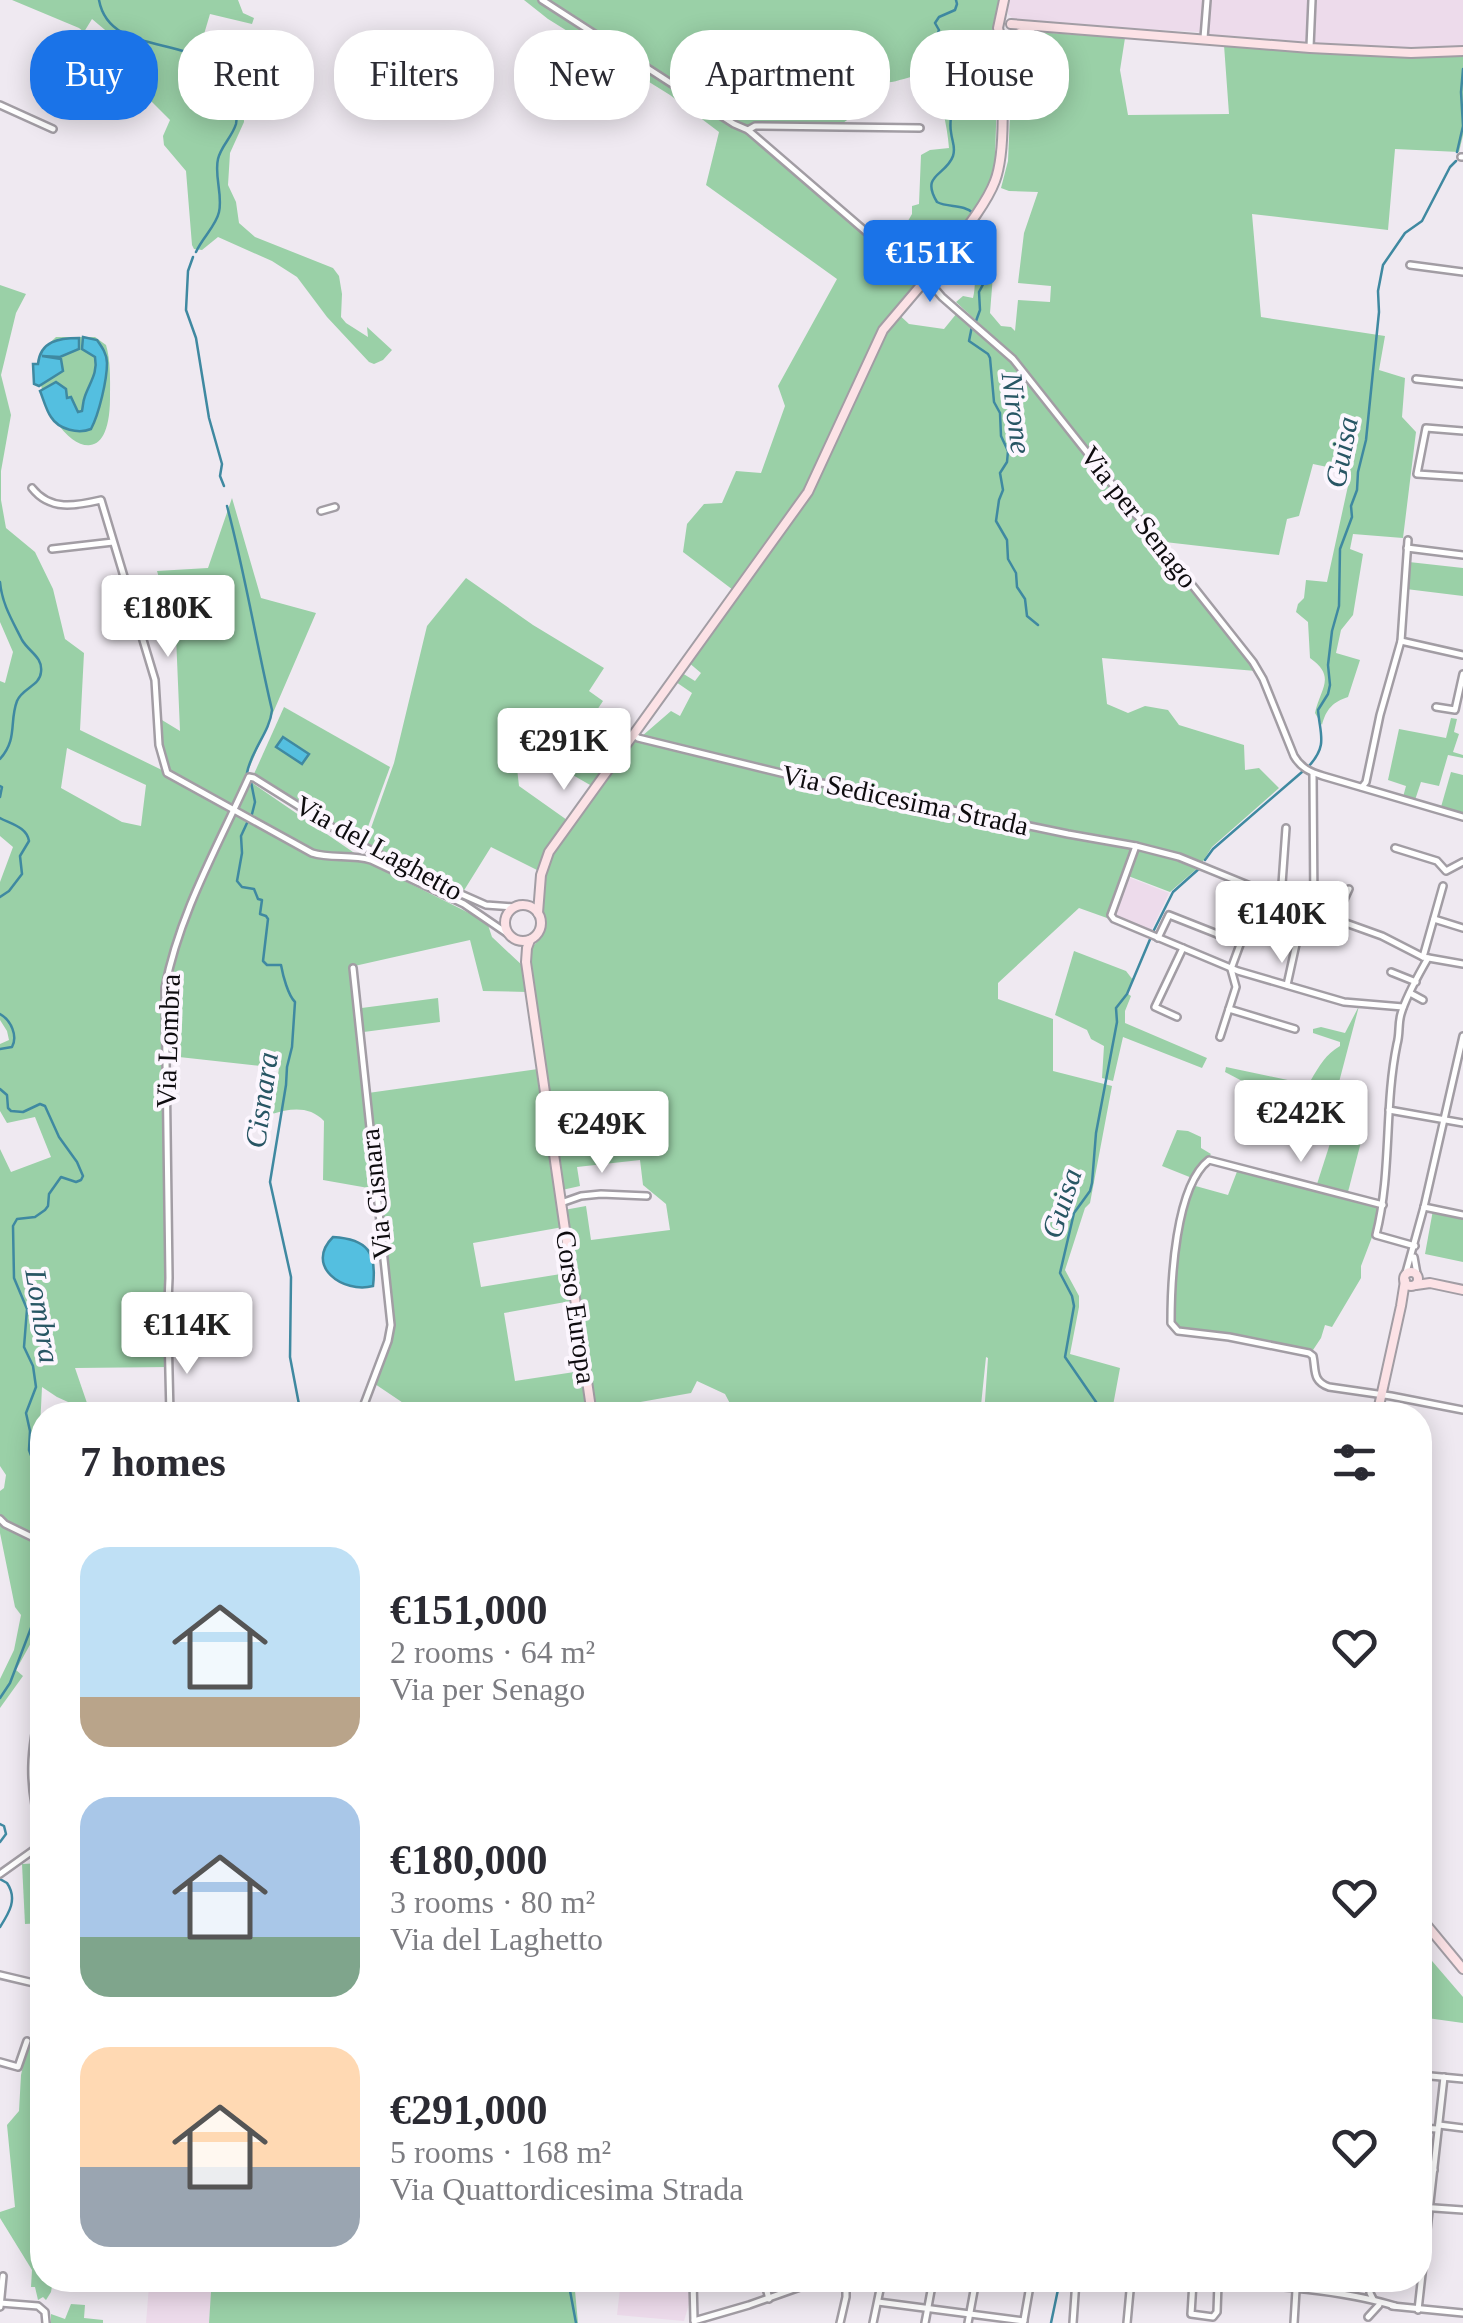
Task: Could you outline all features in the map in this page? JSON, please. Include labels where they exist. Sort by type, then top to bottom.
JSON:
[{"type":"street","name":"Via per Senago","points":[[542,0],[748,130],[1013,360],[1253,662],[1294,756],[1310,772]]},
{"type":"street","points":[[1204,38],[1207,0]]},
{"type":"street","points":[[1310,48],[1312,0]]},
{"type":"street","points":[[538,896],[513,907],[505,916],[511,936],[530,940],[539,931],[538,896],[543,864],[808,492],[883,330],[926,284],[996,181],[1006,29],[1004,4]]},
{"type":"street","points":[[1006,29],[1035,27],[1310,48],[1463,52]]},
{"type":"street","points":[[0,105],[52,129]]},
{"type":"street","points":[[748,130],[755,126],[920,128]]},
{"type":"street","points":[[1410,265],[1463,272]]},
{"type":"street","points":[[1416,379],[1463,384]]},
{"type":"street","points":[[1463,430],[1426,428],[1417,474],[1463,477]]},
{"type":"street","name":"Via del Laghetto","points":[[32,488],[58,505],[78,506],[101,500],[155,680],[159,745],[167,773],[318,856],[371,860],[464,904],[511,936]]},
{"type":"street","points":[[321,512],[335,507]]},
{"type":"street","points":[[1362,787],[1400,641],[1408,540]]},
{"type":"street","points":[[52,550],[113,542]]},
{"type":"street","points":[[1408,548],[1463,555]]},
{"type":"street","points":[[1400,641],[1463,655]]},
{"type":"street","points":[[1436,707],[1455,710],[1463,674]]},
{"type":"street","name":"Via Sedicesima Strada","points":[[633,734],[822,783],[1180,857],[1382,936],[1425,958],[1463,964]]},
{"type":"street","points":[[1314,912],[1310,772],[1463,817]]},
{"type":"street","name":"Via del Laghetto","points":[[249,777],[361,845],[434,882],[486,905],[513,907]]},
{"type":"street","name":"Via Lombra","points":[[170,1402],[165,988],[171,955],[249,777]]},
{"type":"street","points":[[566,828],[571,815],[597,784]]},
{"type":"street","points":[[583,806],[588,792]]},
{"type":"street","points":[[1281,898],[1286,828]]},
{"type":"street","points":[[1136,846],[1111,915],[1114,919],[1231,969],[1344,1002],[1403,1007]]},
{"type":"street","points":[[1396,848],[1437,862],[1446,871],[1463,862]]},
{"type":"street","points":[[1414,1248],[1376,1235],[1383,1205],[1399,1020],[1425,958],[1443,886]]},
{"type":"street","points":[[1334,919],[1349,889]]},
{"type":"street","points":[[1220,1037],[1236,987],[1231,969],[1260,890]]},
{"type":"street","points":[[526,904],[538,913]]},
{"type":"street","points":[[1286,985],[1304,908]]},
{"type":"street","points":[[1158,938],[1169,915],[1240,943]]},
{"type":"street","points":[[1434,919],[1463,928]]},
{"type":"street","name":"Corso Europa","points":[[511,936],[526,962]]},
{"type":"street","name":"Corso Europa","points":[[530,940],[526,962],[590,1402]]},
{"type":"street","points":[[1177,1017],[1155,1007],[1183,948]]},
{"type":"street","name":"Via Cisnara","points":[[353,968],[391,1325],[365,1402]]},
{"type":"street","points":[[1391,972],[1416,982]]},
{"type":"street","points":[[1410,993],[1422,1000]]},
{"type":"street","points":[[1229,1009],[1295,1029]]},
{"type":"street","points":[[1380,1402],[1405,1278],[1463,1036]]},
{"type":"street","points":[[1389,1110],[1463,1123]]},
{"type":"street","points":[[1383,1205],[1210,1160],[1192,1180],[1176,1239],[1170,1320],[1178,1331],[1229,1336],[1308,1353],[1313,1356],[1315,1377],[1322,1384],[1420,1402]]},
{"type":"street","points":[[561,1202],[602,1194],[647,1196]]},
{"type":"street","points":[[1424,1207],[1463,1215]]},
{"type":"street","points":[[1402,1306],[1416,1280],[1414,1248]]},
{"type":"street","points":[[1405,1278],[1410,1286],[1416,1280]]},
{"type":"street","points":[[1416,1280],[1463,1290]]},
{"type":"street","points":[[1432,1404],[1463,1410]]},
{"type":"street","points":[[0,1519],[30,1536]]},
{"type":"street","points":[[0,1874],[30,1853]]},
{"type":"street","points":[[1432,1932],[1463,1968]]},
{"type":"street","points":[[0,1975],[30,1982]]},
{"type":"street","points":[[0,2062],[18,2066],[27,2041]]},
{"type":"street","points":[[1432,2076],[1463,2079]]},
{"type":"street","points":[[1432,2189],[1444,2077]]},
{"type":"street","points":[[1432,2127],[1463,2128]]},
{"type":"street","points":[[1432,2208],[1463,2210]]},
{"type":"street","points":[[3,2276],[0,2304],[38,2306],[45,2312],[46,2323]]},
{"type":"street","points":[[693,2292],[693,2320],[783,2292]]},
{"type":"street","points":[[767,2292],[769,2299]]},
{"type":"street","points":[[840,2323],[846,2292]]},
{"type":"street","points":[[873,2323],[880,2292]]},
{"type":"street","points":[[925,2323],[930,2292]]},
{"type":"street","points":[[968,2323],[974,2292]]},
{"type":"street","points":[[878,2302],[1024,2322],[1029,2292]]},
{"type":"street","points":[[1074,2323],[1075,2292]]},
{"type":"street","points":[[1127,2323],[1130,2292]]},
{"type":"street","points":[[1192,2292],[1191,2314],[1212,2317],[1217,2312],[1218,2292]]},
{"type":"street","points":[[1294,2323],[1296,2292]]},
{"type":"street","points":[[1308,2292],[1418,2310],[1463,2313]]},
{"type":"street","points":[[1367,2320],[1372,2303],[1370,2292]]},
{"type":"street","points":[[1418,2310],[1420,2292]]},
{"type":"shaded area","points":[[1008,0],[1463,0],[1463,48],[1317,46],[1204,36],[1198,32],[1016,22],[1008,14]]},
{"type":"shaded area","points":[[1128,877],[1169,893],[1151,931],[1114,916]]},
{"type":"shaded area","points":[[149,2292],[212,2292],[209,2323],[146,2323]]},
{"type":"shaded area","points":[[620,2292],[690,2292],[684,2321],[617,2315]]},
{"type":"green space","points":[[12,0],[238,0],[243,13],[254,18],[252,24],[210,14],[205,30],[178,30],[178,120],[244,120],[230,153],[228,185],[239,223],[255,237],[333,268],[339,276],[342,294],[341,317],[368,337],[367,327],[392,350],[383,360],[369,362],[297,277],[272,261],[218,237],[202,250],[194,249],[186,171],[164,145],[163,136],[170,120],[158,108],[158,30],[105,30],[92,19],[85,30]]},
{"type":"green space","points":[[524,0],[999,0],[992,30],[910,30],[910,77],[890,82],[890,30],[670,30],[670,95],[650,83],[650,30],[566,30]]},
{"type":"green space","points":[[1069,34],[1125,38],[1120,70],[1128,115],[1229,114],[1224,45],[1463,57],[1463,135],[1459,152],[1395,149],[1388,230],[1252,214],[1261,317],[1385,336],[1379,370],[1405,378],[1402,417],[1416,432],[1403,538],[1353,534],[1350,549],[1363,554],[1353,615],[1341,630],[1336,653],[1360,660],[1348,697],[1331,707],[1322,725],[1315,713],[1325,677],[1310,658],[1308,622],[1296,612],[1304,598],[1306,580],[1327,582],[1351,472],[1313,464],[1299,516],[1287,519],[1279,555],[1156,541],[1256,671],[1102,658],[1107,704],[1128,713],[1145,706],[1168,710],[1179,725],[1244,745],[1245,770],[1259,768],[1279,788],[1212,847],[1200,866],[1170,892],[1123,874],[1107,918],[1079,908],[998,983],[998,999],[1053,1019],[1053,1071],[1112,1086],[1090,1203],[1065,1270],[1079,1296],[1070,1354],[1120,1368],[1114,1402],[985,1402],[986,1357],[981,1402],[729,1402],[725,1394],[697,1381],[691,1393],[640,1402],[594,1402],[564,1210],[586,1206],[591,1240],[670,1230],[666,1204],[643,1185],[640,1160],[577,1167],[580,1186],[562,1190],[527,952],[545,928],[540,896],[545,870],[557,845],[597,789],[514,741],[519,786],[567,820],[537,870],[491,847],[463,892],[365,845],[394,763],[427,626],[466,578],[604,668],[589,691],[603,701],[589,722],[627,749],[671,711],[680,716],[692,693],[676,682],[682,673],[695,681],[701,673],[688,662],[737,593],[683,552],[687,524],[704,504],[722,503],[736,471],[761,473],[785,406],[778,386],[837,279],[706,185],[719,132],[703,120],[722,120],[748,133],[919,286],[895,311],[909,324],[944,329],[957,313],[1007,356],[1010,352],[956,302],[963,296],[973,298],[984,240],[976,230],[983,222],[996,237],[990,313],[1001,326],[1015,331],[1018,300],[1050,302],[1051,286],[1018,283],[1024,233],[1038,192],[1001,188],[1008,161],[1010,120],[1069,120]]},
{"type":"green space","points":[[736,120],[847,120],[841,124],[760,122],[748,127]]},
{"type":"green space","points":[[945,120],[996,120],[992,180],[947,245],[938,238],[924,254],[906,241],[890,248],[883,242],[885,238],[901,233],[912,214],[912,206],[919,204],[921,155],[949,148]]},
{"type":"green space","points":[[0,285],[26,294],[16,313],[1,375],[11,415],[1,471],[6,528],[35,552],[53,589],[65,639],[84,653],[80,730],[166,772],[157,717],[180,731],[176,636],[157,571],[208,568],[232,498],[261,598],[316,613],[245,778],[369,863],[488,925],[492,937],[524,967],[527,992],[483,991],[470,940],[350,967],[354,1009],[438,998],[440,1022],[356,1033],[374,1189],[323,1180],[324,1121],[300,1110],[272,1114],[279,1068],[161,1055],[167,1318],[159,1329],[167,1338],[168,1367],[75,1368],[87,1402],[68,1402],[42,1387],[41,1402],[30,1402],[30,1645],[16,1670],[23,1676],[0,1708],[0,1679],[14,1650],[21,1615],[15,1607],[0,1533],[0,1491],[6,1475],[0,1466],[0,1149],[11,1172],[51,1157],[35,1117],[7,1123],[0,1111],[0,1044],[9,1040],[0,1020],[0,882],[13,847],[0,836],[0,681],[5,683],[13,652],[0,622]],"holes":[[[67,748],[146,785],[141,826],[122,822],[61,788]]]},
{"type":"green space","points":[[56,337],[95,337],[106,345],[110,399],[105,431],[93,444],[78,442],[62,429],[48,408],[41,383],[42,358]]},
{"type":"green space","points":[[1409,562],[1463,568],[1463,596],[1406,589]]},
{"type":"green space","points":[[284,707],[390,767],[362,843],[254,774]]},
{"type":"green space","points":[[1451,718],[1457,719],[1454,732],[1459,734],[1453,752],[1463,758],[1448,755],[1439,786],[1421,782],[1415,800],[1403,797],[1406,786],[1388,780],[1399,729],[1446,738]]},
{"type":"green space","points":[[1451,772],[1463,775],[1463,813],[1441,807]]},
{"type":"green space","points":[[1074,951],[1126,971],[1133,980],[1125,1023],[1207,1058],[1202,1068],[1123,1037],[1113,1081],[1102,1078],[1104,1046],[1091,1039],[1087,1030],[1055,1015]]},
{"type":"green space","points":[[1359,1006],[1338,1086],[1319,1082],[1313,1101],[1263,1092],[1225,1072],[1226,1067],[1302,1083],[1311,1080],[1340,1046],[1340,1042],[1313,1033],[1313,1029],[1345,1033]]},
{"type":"green space","points":[[538,1069],[563,1227],[473,1243],[481,1287],[567,1273],[571,1301],[504,1313],[515,1381],[581,1371],[585,1402],[402,1402],[375,1384],[393,1323],[368,1093]]},
{"type":"green space","points":[[1335,1128],[1363,1134],[1348,1192],[1317,1184]]},
{"type":"green space","points":[[1177,1130],[1201,1137],[1201,1148],[1211,1154],[1192,1178],[1162,1166]]},
{"type":"green space","points":[[1238,1169],[1379,1208],[1361,1278],[1332,1327],[1325,1325],[1313,1350],[1228,1334],[1180,1330],[1174,1323],[1177,1249],[1192,1185],[1228,1195]]},
{"type":"green space","points":[[1433,1210],[1463,1216],[1463,1262],[1425,1254]]},
{"type":"green space","points":[[22,1864],[30,1864],[30,1924],[25,1924]]},
{"type":"green space","points":[[1432,1961],[1463,1997],[1463,2023],[1432,2019]]},
{"type":"green space","points":[[30,2046],[30,2267],[0,2218],[0,2212],[15,2207],[7,2125],[19,2111],[25,2057]]},
{"type":"green space","points":[[36,2292],[51,2292],[46,2300],[38,2300]]},
{"type":"green space","points":[[211,2292],[575,2292],[578,2323],[209,2323]]},
{"type":"green space","points":[[71,2304],[85,2305],[84,2318],[103,2323],[51,2323],[51,2314],[65,2319]]},
{"type":"water","points":[[83,337],[97,340],[106,357],[107,370],[91,429],[75,431],[55,421],[40,391],[56,382],[66,389],[67,398],[71,397],[78,412],[82,411],[96,363],[95,357],[82,349]]},
{"type":"water","points":[[79,338],[79,349],[60,357],[42,356],[61,359],[63,371],[39,386],[34,384],[33,364],[38,364],[42,350],[58,340]]},
{"type":"water","points":[[283,737],[309,754],[302,764],[276,747]]},
{"type":"water","points":[[333,1237],[355,1241],[368,1250],[373,1286],[350,1286],[331,1275],[323,1258]]},
{"type":"waterway","name":"Cisnara","points":[[99,0],[107,20],[122,33],[206,60],[222,73],[233,94],[236,124],[217,165],[219,212],[196,252]]},
{"type":"waterway","name":"Nirone","points":[[956,0],[955,10],[939,17],[935,23],[937,36],[923,48],[936,69],[937,83],[953,100],[950,124],[954,153],[931,186],[937,202],[973,213]]},
{"type":"waterway","name":"Guisa","points":[[1457,152],[1463,126],[1463,69]]},
{"type":"waterway","name":"Guisa","points":[[1309,766],[1321,746],[1318,710],[1330,685],[1328,665],[1339,606],[1340,549],[1352,517],[1366,440],[1383,265],[1405,233],[1422,221],[1456,161]]},
{"type":"waterway","name":"Nirone","points":[[976,321],[979,292],[989,273],[983,259],[989,243],[980,228]]},
{"type":"waterway","name":"Cisnara","points":[[193,257],[188,271],[186,310],[196,338],[224,486]]},
{"type":"waterway","name":"Nirone","points":[[972,326],[969,341],[990,358],[994,402],[1008,451],[1000,473],[1003,490],[996,521],[1007,540],[1008,559],[1025,599],[1027,616],[1038,625]]},
{"type":"waterway","name":"Cisnara","points":[[227,506],[272,710],[247,773]]},
{"type":"waterway","name":"Lombra","points":[[0,582],[11,619],[41,667],[38,681],[17,701],[9,744],[0,759]]},
{"type":"waterway","name":"Guisa","points":[[1205,860],[1302,772]]},
{"type":"waterway","name":"Cisnara","points":[[251,782],[255,802],[252,814]]},
{"type":"waterway","name":"Lombra","points":[[0,786],[0,797]]},
{"type":"waterway","name":"Lombra","points":[[0,818],[22,829],[29,841],[20,856],[22,874],[0,897]]},
{"type":"waterway","name":"Cisnara","points":[[247,823],[241,836],[237,881],[242,887],[254,889],[262,900],[260,914],[268,919],[263,961],[267,965],[281,965],[295,1002],[292,1047],[270,1182],[291,1277],[290,1357],[299,1402]]},
{"type":"waterway","name":"Guisa","points":[[1153,932],[1173,892],[1201,867]]},
{"type":"waterway","name":"Guisa","points":[[1096,1402],[1065,1357],[1074,1306],[1060,1273],[1074,1213],[1092,1183],[1116,1008],[1127,994],[1151,937]]},
{"type":"waterway","name":"Lombra","points":[[0,1014],[14,1033],[12,1047],[0,1049]]},
{"type":"waterway","name":"Lombra","points":[[0,1089],[7,1095],[11,1111],[45,1106],[83,1176],[76,1182],[61,1177],[49,1194],[45,1210],[35,1217],[17,1219],[13,1226],[14,1278],[27,1309],[24,1347],[33,1366],[36,1387],[30,1402]]},
{"type":"waterway","name":"Lombra","points":[[30,1403],[26,1413],[30,1431]]},
{"type":"waterway","name":"Lombra","points":[[30,1431],[30,1453]]},
{"type":"waterway","name":"Lombra","points":[[0,1698],[10,1683],[30,1630]]},
{"type":"waterway","name":"Lombra","points":[[0,1824],[6,1834],[0,1842]]},
{"type":"waterway","name":"Lombra","points":[[0,1879],[7,1883],[12,1900],[0,1927]]},
{"type":"waterway","name":"Cisnara","points":[[570,2292],[576,2323]]},
{"type":"waterway","name":"Guisa","points":[[1051,2323],[1057,2292]]}]
